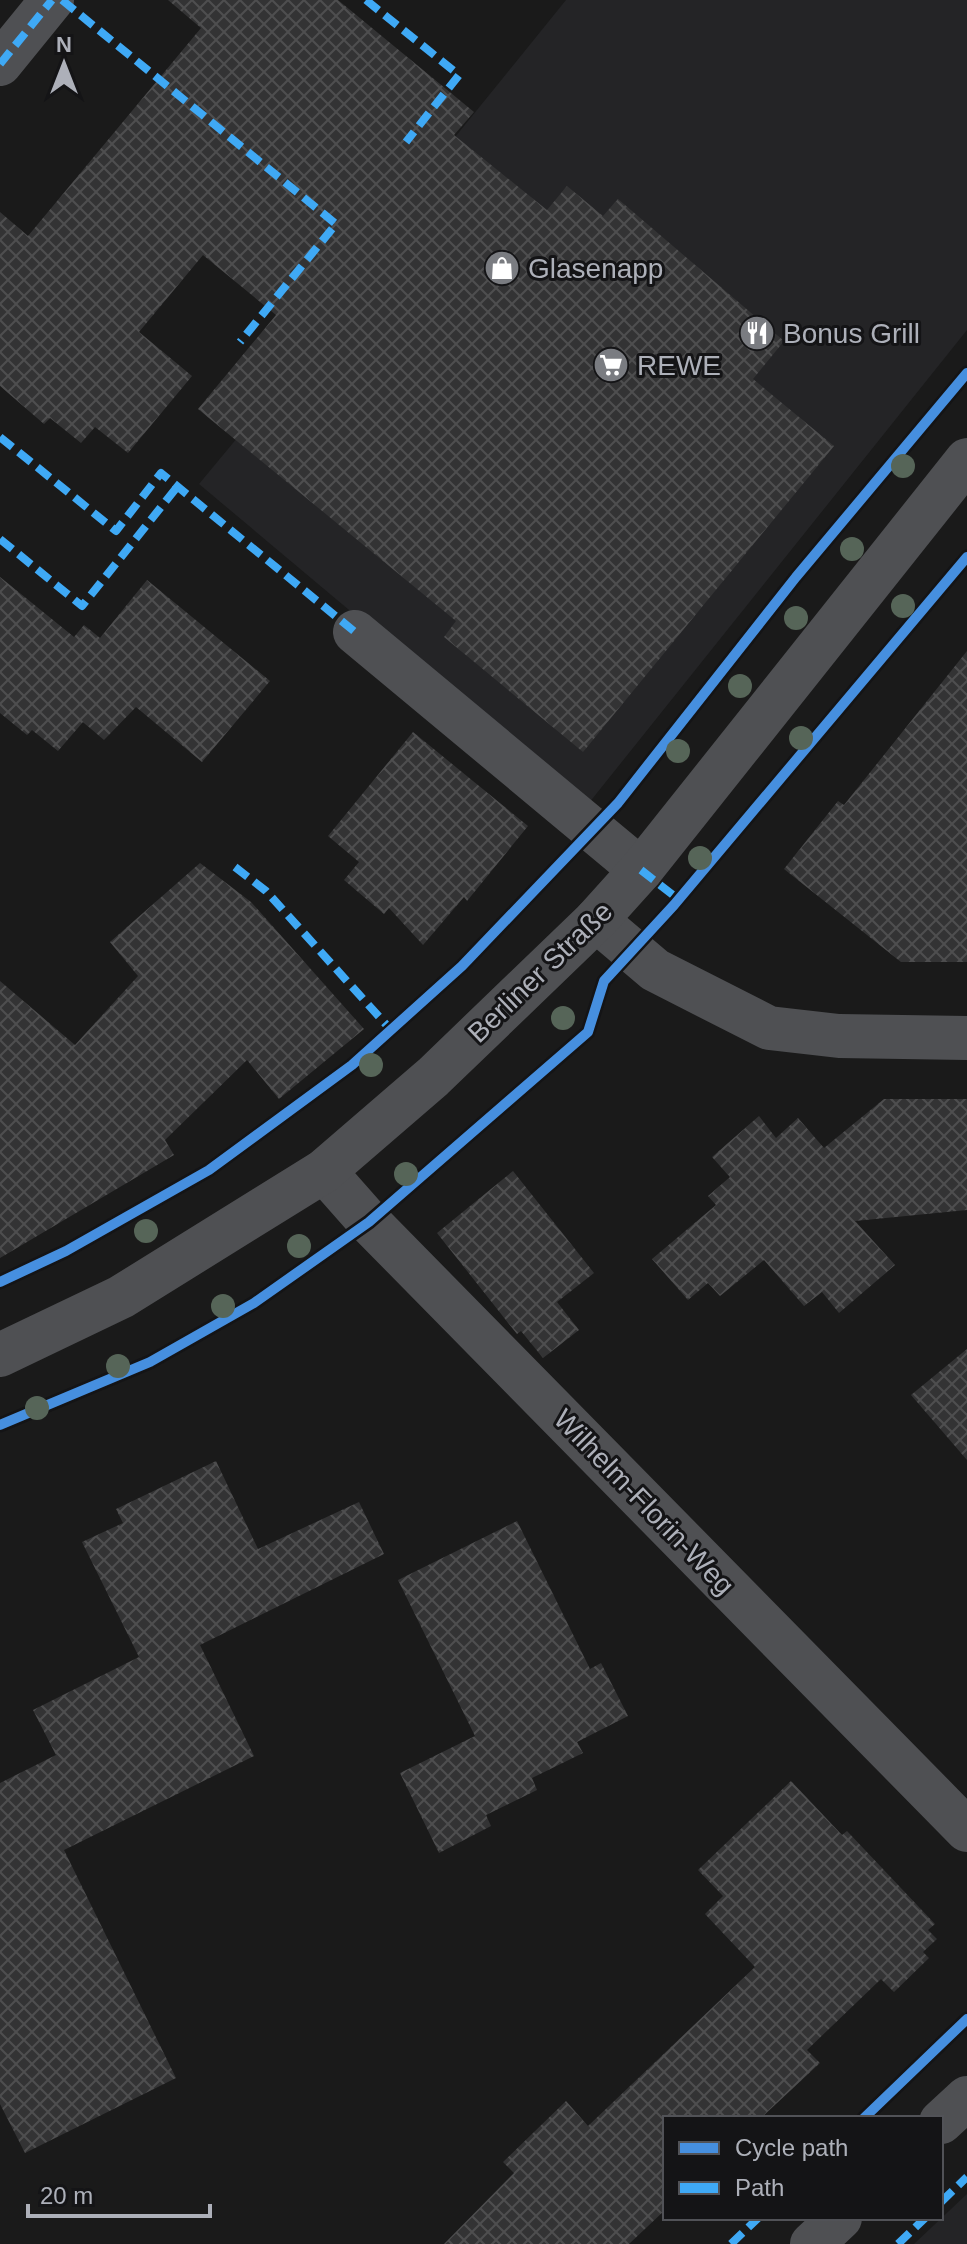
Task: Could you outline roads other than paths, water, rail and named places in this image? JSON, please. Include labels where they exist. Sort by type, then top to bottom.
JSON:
[{"type":"street","points":[[0,64],[52,0]]},
{"type":"street","name":"Berliner Straße","points":[[0,1355],[121,1297],[324,1171],[433,1077],[596,920],[641,870],[967,460]]},
{"type":"street","points":[[355,632],[641,870]]},
{"type":"street","points":[[596,920],[655,970],[769,1028],[839,1036],[967,1038]]},
{"type":"street","name":"Wilhelm-Florin-Weg","points":[[324,1171],[369,1222],[967,1830]]},
{"type":"street","points":[[943,2120],[967,2098]]},
{"type":"street","points":[[812,2244],[838,2220]]},
{"type":"place","name":"Glasenapp","points":[[502,268]]},
{"type":"place","name":"Bonus Grill","points":[[757,333]]},
{"type":"place","name":"REWE","points":[[611,365]]}]
